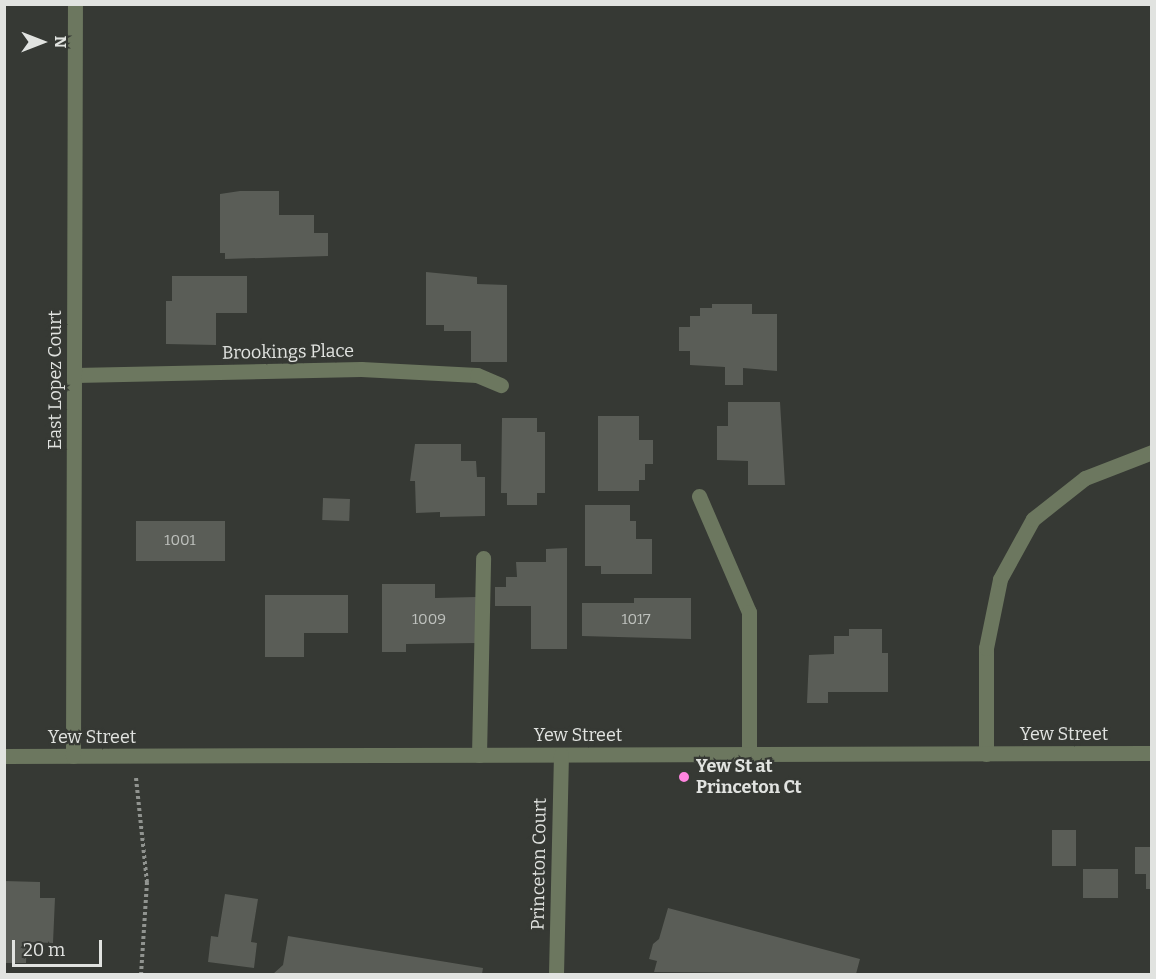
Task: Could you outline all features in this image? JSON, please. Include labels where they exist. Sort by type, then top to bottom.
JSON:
[{"type":"street","name":"East Lopez Court","points":[[73,756],[75,4]]},
{"type":"street","name":"Brookings Place","points":[[75,375],[361,369],[477,375],[501,385]]},
{"type":"street","points":[[986,754],[986,648],[1000,579],[1034,519],[1085,478],[1152,452]]},
{"type":"street","points":[[699,496],[749,612],[749,754]]},
{"type":"street","points":[[479,755],[483,558]]},
{"type":"street","name":"Yew Street","points":[[4,756],[1152,753]]},
{"type":"street","name":"Princeton Court","points":[[556,975],[561,755]]},
{"type":"path","points":[[134,756],[147,882],[141,975]]},
{"type":"building","points":[[240,191],[279,191],[279,215],[314,215],[314,233],[328,233],[328,256],[225,259],[225,253],[220,253],[220,194]]},
{"type":"building","points":[[426,272],[477,277],[477,284],[507,285],[507,362],[471,362],[471,331],[444,331],[444,325],[426,325]]},
{"type":"building","points":[[172,276],[247,276],[247,313],[216,313],[216,345],[166,344],[166,301],[172,301]]},
{"type":"building","points":[[712,304],[752,304],[752,314],[777,314],[777,371],[743,368],[743,385],[725,385],[725,367],[690,365],[690,351],[679,351],[679,327],[690,327],[690,316],[700,316],[700,308],[712,308]]},
{"type":"building","points":[[728,402],[780,402],[785,485],[748,485],[748,461],[717,460],[717,426],[728,426]]},
{"type":"building","points":[[598,416],[639,416],[639,440],[653,440],[653,464],[645,464],[645,480],[639,480],[639,491],[598,491]]},
{"type":"building","points":[[502,418],[537,418],[537,432],[545,432],[545,493],[537,493],[537,505],[507,505],[507,493],[501,493]]},
{"type":"building","points":[[415,444],[461,444],[461,461],[476,461],[477,477],[485,477],[485,516],[440,517],[440,512],[416,513],[415,481],[410,481]]},
{"type":"building","points":[[323,498],[350,499],[349,521],[322,520]]},
{"type":"building","points":[[585,505],[630,505],[630,521],[636,521],[636,539],[652,539],[652,574],[601,574],[601,566],[585,566]]},
{"type":"building","points":[[136,521],[225,521],[225,561],[136,561]]},
{"type":"building","points":[[567,548],[567,649],[531,649],[531,606],[495,606],[495,587],[506,587],[506,577],[517,577],[516,562],[546,562],[546,549]]},
{"type":"building","points":[[382,584],[435,584],[435,598],[476,597],[477,643],[406,644],[406,652],[382,652]]},
{"type":"building","points":[[265,595],[348,595],[348,633],[304,633],[304,657],[265,657]]},
{"type":"building","points":[[634,598],[691,598],[691,639],[582,636],[582,603],[634,603]]},
{"type":"building","points":[[849,629],[882,629],[882,653],[888,653],[888,692],[828,692],[828,703],[807,703],[809,655],[834,654],[834,636],[849,636]]},
{"type":"building","points":[[1052,830],[1076,830],[1076,866],[1052,866]]},
{"type":"building","points":[[1135,847],[1152,847],[1152,889],[1146,889],[1146,874],[1135,874]]},
{"type":"building","points":[[1083,869],[1118,869],[1118,898],[1083,898]]},
{"type":"building","points":[[4,881],[40,882],[40,898],[55,898],[53,943],[27,942],[26,963],[6,963]]},
{"type":"building","points":[[225,894],[258,899],[251,942],[257,943],[254,968],[208,962],[211,936],[218,937]]},
{"type":"building","points":[[668,908],[860,959],[856,974],[654,972],[657,961],[649,959],[653,944],[659,939]]},
{"type":"building","points":[[288,936],[483,968],[482,974],[273,974],[283,965]]},
{"type":"place","name":"Yew St at Princeton Ct","points":[[684,777]]}]
